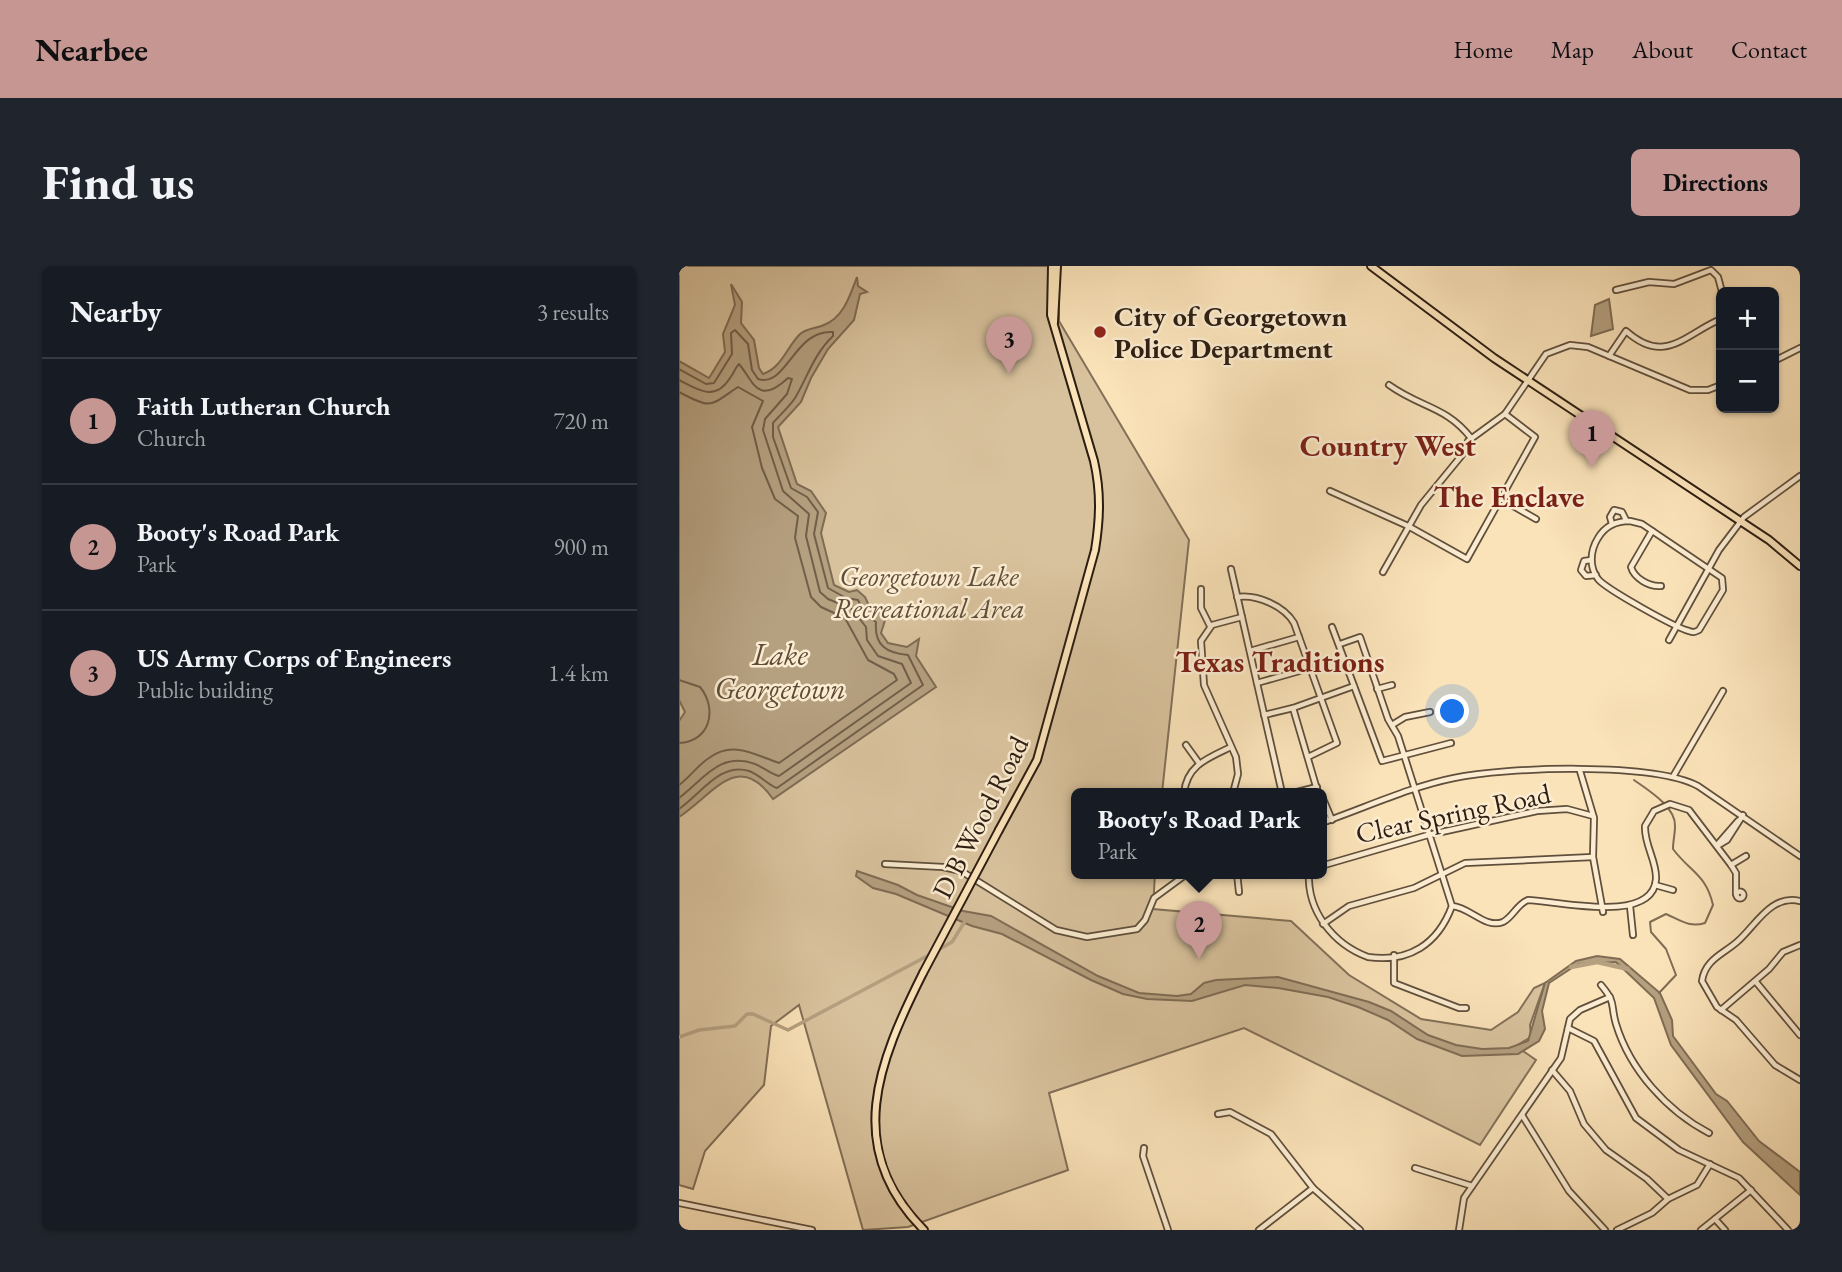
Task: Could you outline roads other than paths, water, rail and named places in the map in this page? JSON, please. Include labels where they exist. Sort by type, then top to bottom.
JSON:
[{"type":"main road","name":"D B Wood Road","points":[[920,1229],[904,1206],[887,1171],[877,1132],[876,1101],[890,1044],[923,973],[1037,760],[1095,551],[1100,520],[1094,461],[1054,322],[1052,266]]},
{"type":"main road","name":"D B Wood Road","points":[[1052,286],[1057,266]]},
{"type":"main road","points":[[1371,266],[1528,381],[1769,540],[1800,566]]},
{"type":"street","points":[[1616,290],[1649,282],[1674,284],[1711,270],[1718,277],[1721,287]]},
{"type":"street","points":[[1609,356],[1626,331],[1642,343],[1668,347],[1681,344],[1716,322]]},
{"type":"street","points":[[1383,572],[1408,527],[1471,438],[1505,414],[1546,354],[1559,348],[1580,345],[1690,390],[1708,390],[1716,387]]},
{"type":"street","points":[[1779,358],[1800,348]]},
{"type":"street","points":[[1389,385],[1417,403],[1448,414],[1471,438]]},
{"type":"street","points":[[1330,491],[1408,527],[1467,559],[1535,437],[1505,414]]},
{"type":"street","points":[[1668,640],[1709,568],[1740,521],[1800,476]]},
{"type":"street","points":[[1501,499],[1536,519]]},
{"type":"street","points":[[1612,524],[1610,517],[1614,510],[1622,512],[1626,521]]},
{"type":"street","points":[[1626,521],[1639,523],[1722,578],[1723,590],[1701,629],[1690,632],[1677,626],[1606,586],[1596,575],[1591,560],[1598,538],[1612,524],[1626,521]]},
{"type":"street","points":[[1652,531],[1633,560],[1632,569],[1636,576],[1661,586]]},
{"type":"street","points":[[1591,560],[1584,561],[1581,570],[1586,576],[1596,575]]},
{"type":"street","points":[[1231,569],[1281,788]]},
{"type":"street","points":[[1201,589],[1201,608],[1210,626]]},
{"type":"street","points":[[1237,597],[1256,597],[1285,613],[1299,637],[1336,746],[1308,757]]},
{"type":"street","points":[[1234,788],[1237,767],[1231,747],[1205,690],[1201,641],[1210,626],[1242,617]]},
{"type":"street","points":[[1332,627],[1382,761],[1451,743]]},
{"type":"street","points":[[1250,652],[1299,637]]},
{"type":"street","points":[[1309,879],[1309,894],[1323,925],[1364,956],[1418,951],[1430,943],[1452,906],[1403,754],[1360,637],[1340,644]]},
{"type":"street","points":[[1257,683],[1310,668]]},
{"type":"street","points":[[1377,689],[1392,685]]},
{"type":"street","points":[[1264,715],[1293,708],[1354,686]]},
{"type":"street","points":[[1674,775],[1723,691]]},
{"type":"street","points":[[1293,708],[1318,788]]},
{"type":"street","points":[[1392,725],[1405,718],[1430,712]]},
{"type":"street","points":[[1186,745],[1199,763]]},
{"type":"street","points":[[1185,788],[1189,774],[1199,763],[1231,747]]},
{"type":"street","points":[[1580,771],[1593,816],[1593,857],[1603,909]]},
{"type":"street","points":[[1327,822],[1415,790],[1479,774],[1580,771],[1674,775],[1698,786],[1800,856]]},
{"type":"street","points":[[1452,906],[1467,908],[1484,921],[1494,923],[1507,920],[1528,900],[1603,909],[1630,906],[1644,900],[1655,885],[1655,870],[1645,830],[1649,817],[1661,807],[1670,804],[1689,810],[1717,846],[1736,873],[1737,894]]},
{"type":"street","name":"Clear Spring Road","points":[[1327,864],[1428,835],[1546,810],[1567,809],[1593,816]]},
{"type":"street","points":[[1717,846],[1727,840],[1742,815]]},
{"type":"street","points":[[1731,865],[1746,856]]},
{"type":"street","points":[[1323,925],[1349,906],[1413,888],[1471,862],[1593,857]]},
{"type":"street","points":[[885,864],[943,867],[961,871],[1056,930],[1087,937],[1137,929],[1145,920],[1156,896],[1180,879]]},
{"type":"street","points":[[1238,879],[1240,892]]},
{"type":"street","points":[[1655,885],[1673,890]]},
{"type":"street","points":[[1800,901],[1784,901],[1764,912],[1747,932],[1709,964],[1703,983],[1721,1011],[1736,1020],[1775,1065],[1800,1080]]},
{"type":"street","points":[[1630,906],[1633,934]]},
{"type":"street","points":[[1721,1011],[1756,982],[1783,952],[1800,944]]},
{"type":"street","points":[[1394,955],[1394,983],[1459,1008],[1466,1008]]},
{"type":"street","points":[[1756,982],[1800,1035]]},
{"type":"street","points":[[1601,985],[1615,1002],[1618,1027],[1644,1076],[1669,1106],[1709,1133]]},
{"type":"street","points":[[1459,1230],[1462,1202],[1563,1053],[1570,1019],[1580,1010],[1610,997]]},
{"type":"street","points":[[1568,1028],[1594,1041],[1636,1118],[1679,1150],[1739,1178],[1788,1230]]},
{"type":"street","points":[[1552,1070],[1570,1091],[1584,1124],[1606,1150],[1647,1179],[1668,1199]]},
{"type":"street","points":[[1218,1114],[1230,1112],[1271,1135],[1313,1188],[1360,1230]]},
{"type":"street","points":[[1521,1114],[1569,1191],[1605,1230]]},
{"type":"street","points":[[1144,1148],[1143,1156],[1168,1230]]},
{"type":"street","points":[[1616,1230],[1652,1213],[1668,1199],[1697,1185],[1710,1164]]},
{"type":"street","points":[[1415,1168],[1472,1186]]},
{"type":"street","points":[[1259,1230],[1313,1188]]},
{"type":"street","points":[[1702,1230],[1751,1190]]},
{"type":"street","points":[[679,1203],[812,1230]]},
{"type":"street","points":[[1716,1219],[1725,1230]]},
{"type":"water","name":"Lake Georgetown","points":[[857,277],[858,286],[867,292],[860,294],[854,320],[828,349],[801,402],[778,427],[797,484],[811,491],[826,513],[821,533],[834,585],[849,592],[857,590],[865,597],[872,612],[887,614],[881,633],[888,643],[907,647],[919,639],[916,656],[936,687],[773,799],[760,785],[748,778],[737,777],[714,788],[679,817],[679,721],[685,712],[679,700],[679,361],[709,378],[725,352],[723,334],[735,305],[731,284],[742,302],[741,323],[754,340],[759,368],[763,374],[779,363],[802,333],[837,317]]},
{"type":"water","points":[[1609,299],[1613,329],[1591,336],[1595,305]]},
{"type":"water","points":[[857,871],[963,911],[991,916],[1098,976],[1139,993],[1177,996],[1191,994],[1204,983],[1216,980],[1278,977],[1369,1002],[1391,1011],[1428,1035],[1456,1045],[1482,1049],[1509,1048],[1528,1041],[1545,983],[1576,961],[1597,956],[1620,959],[1660,993],[1672,1020],[1673,1036],[1716,1094],[1727,1101],[1759,1141],[1800,1172],[1800,1195],[1743,1142],[1671,1045],[1654,998],[1616,962],[1578,964],[1549,983],[1542,1011],[1545,1029],[1539,1041],[1518,1054],[1462,1056],[1417,1039],[1388,1020],[1328,997],[1245,985],[1192,1001],[1147,999],[1123,994],[1002,934],[972,926],[896,894],[873,888],[856,876]]},
{"type":"waterway","points":[[1634,780],[1671,812],[1675,826],[1673,849],[1702,880],[1713,905],[1705,923],[1689,924],[1666,914],[1650,922],[1651,932],[1666,949],[1676,975],[1659,993]]},
{"type":"waterway","points":[[938,950],[952,942],[967,918]]},
{"type":"waterway","points":[[679,1037],[699,1030],[735,1026],[747,1014],[753,1014],[788,1030],[931,954]]},
{"type":"waterway","points":[[1571,967],[1597,962],[1628,969]]},
{"type":"place","name":"City of Georgetown Police Department","points":[[1100,332]]},
{"type":"place","name":"US Army Corps of Engineers","points":[[1009,374]]},
{"type":"place","name":"Faith Lutheran Church","points":[[1592,468]]},
{"type":"place","name":"Booty's Road Park","points":[[1199,959]]},
{"type":"district","name":"Country West","points":[[1388,445]]},
{"type":"district","name":"The Enclave","points":[[1509,496]]},
{"type":"district","name":"Texas Traditions","points":[[1280,661]]},
{"type":"park label","name":"Georgetown Lake Recreational Area","points":[[929,592]]}]
